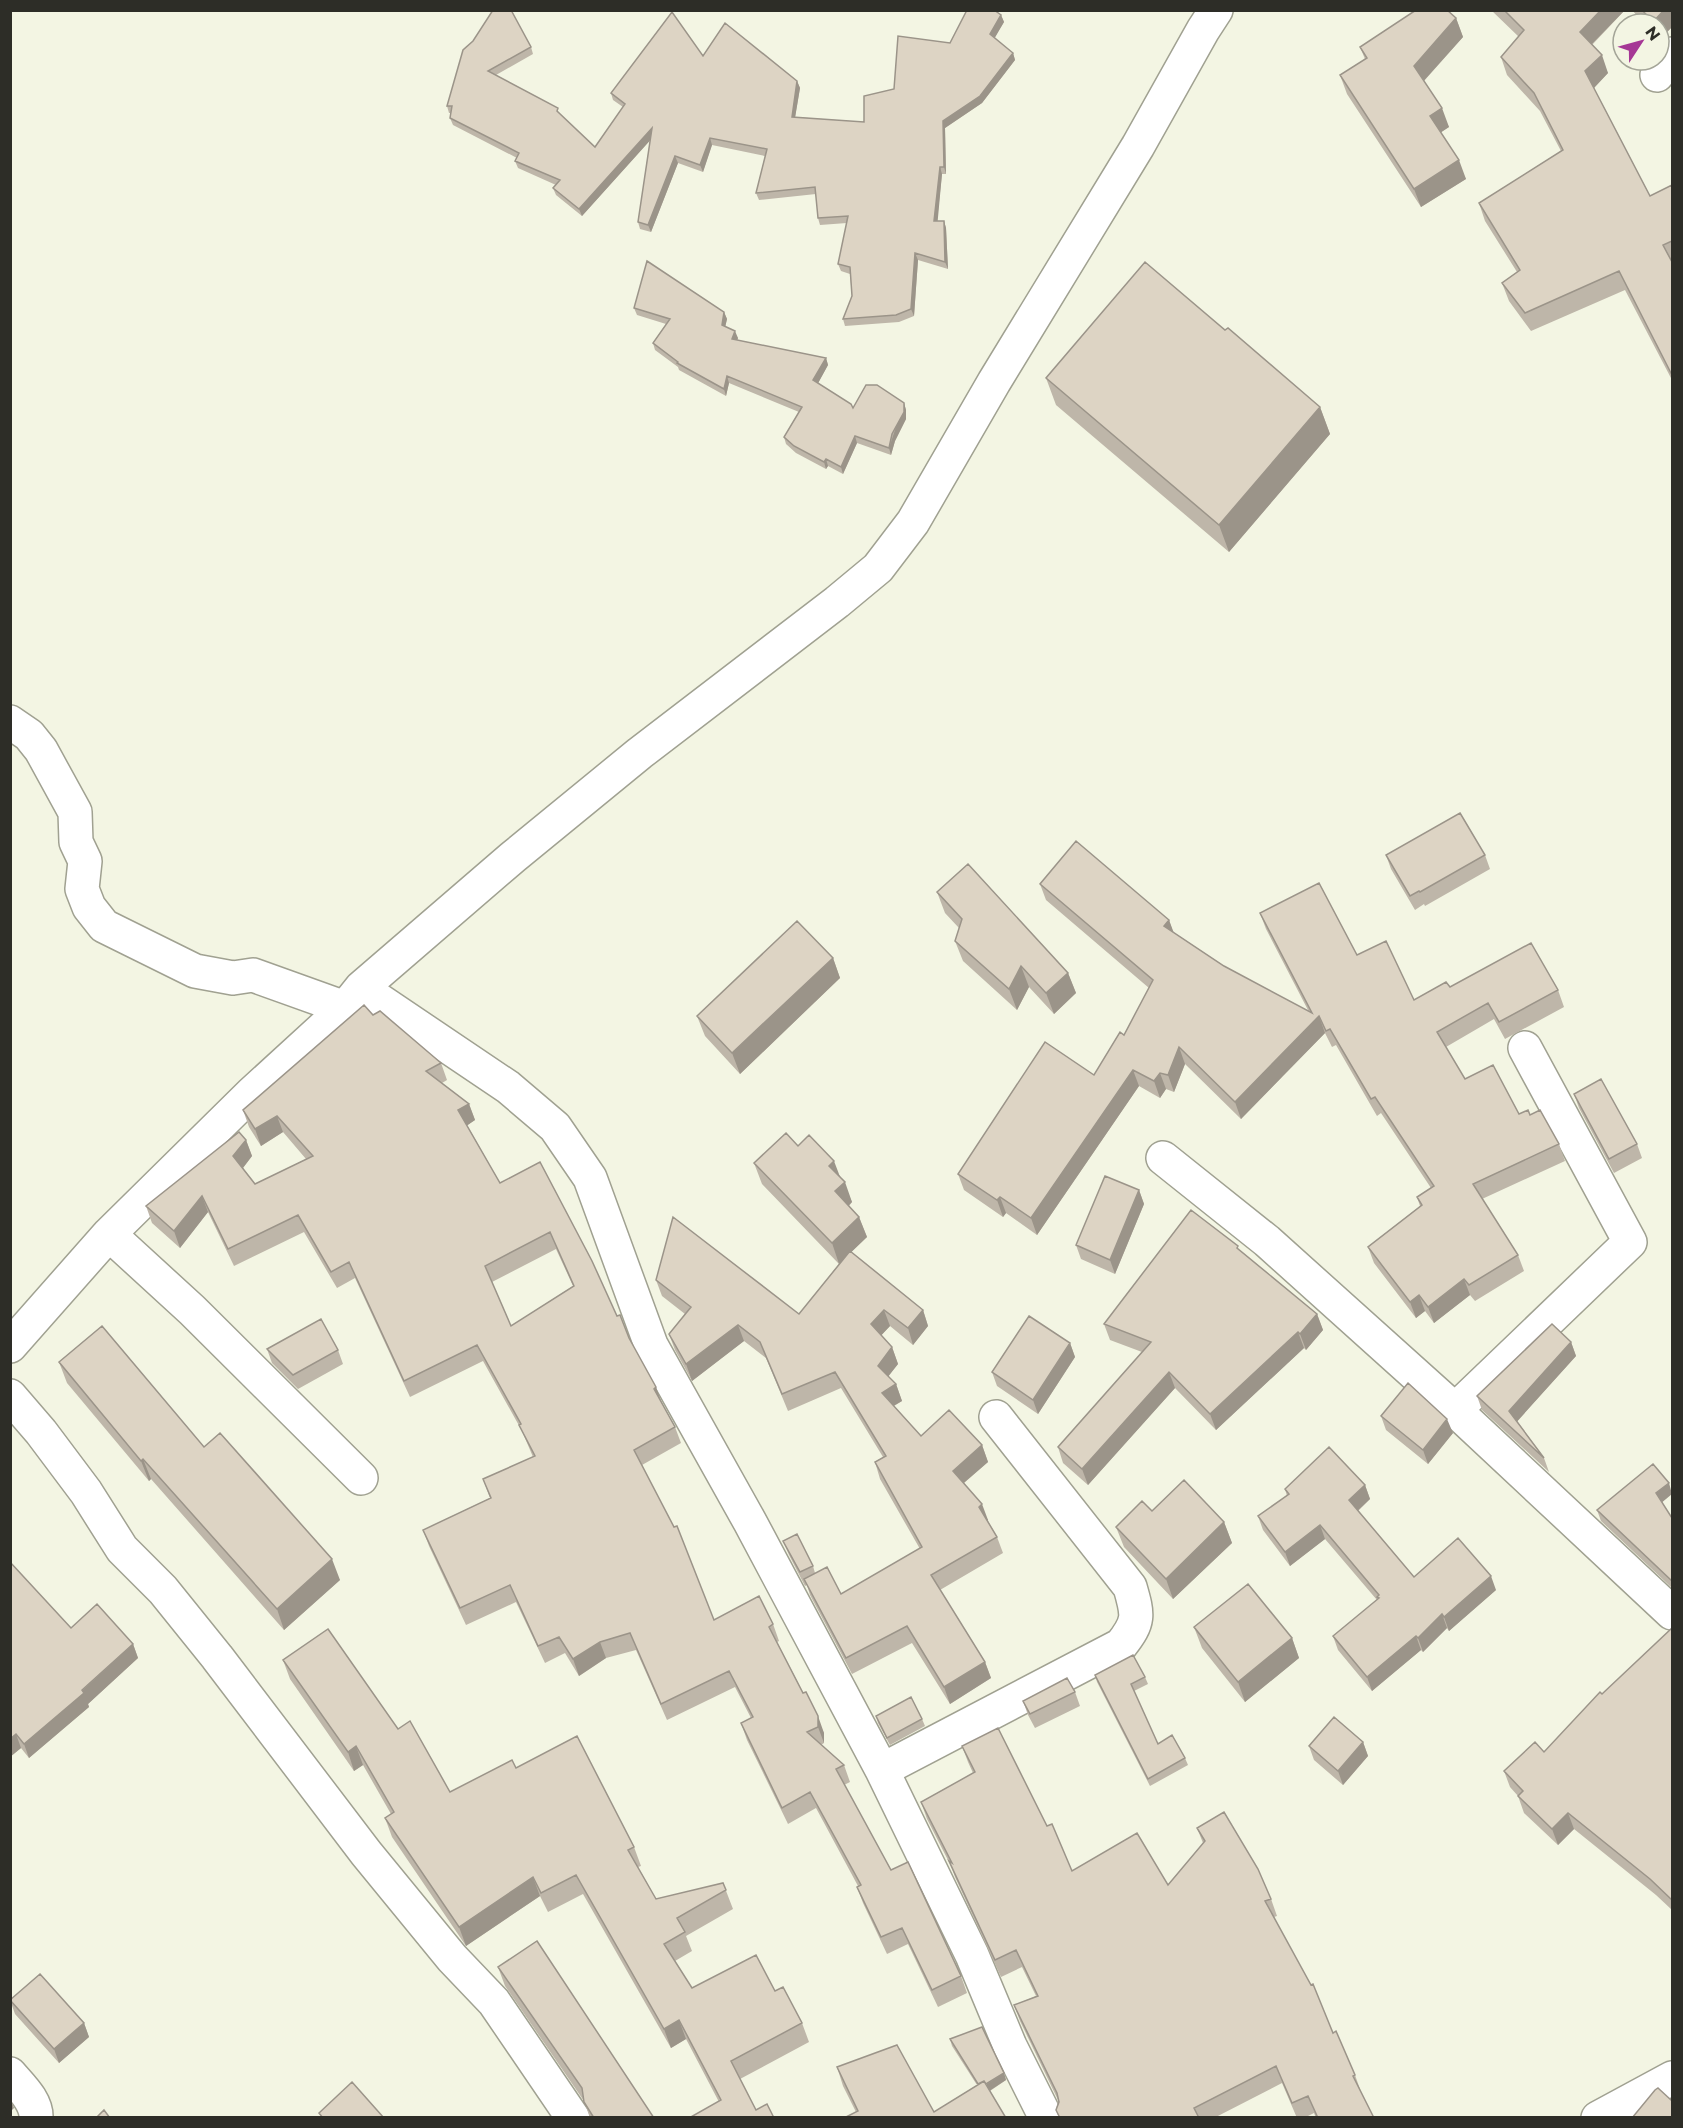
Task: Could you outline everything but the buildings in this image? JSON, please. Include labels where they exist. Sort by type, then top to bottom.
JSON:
[{"type":"street","points":[[10,1346],[109,1234],[251,1094],[353,998],[513,857],[640,753],[878,568],[913,522],[994,382],[1138,146],[1216,10]]},
{"type":"street","points":[[10,722],[29,735],[41,750],[75,812],[76,842],[85,861],[82,889],[89,908],[104,926],[195,971],[233,978],[253,975],[353,998],[508,1087],[555,1127],[590,1178],[651,1345],[756,1532],[882,1770],[972,1955],[1010,2046],[1046,2118]]},
{"type":"street","points":[[1455,1410],[1630,1242],[1525,1048]]},
{"type":"street","points":[[1163,1158],[1267,1241],[1455,1410],[1672,1613]]},
{"type":"street","points":[[109,1234],[192,1310],[361,1478]]},
{"type":"street","points":[[10,1396],[41,1432],[86,1492],[122,1549],[163,1590],[218,1657],[366,1853],[452,1958],[494,2002],[573,2118]]},
{"type":"street","points":[[882,1770],[1121,1645],[1134,1629],[1137,1611],[1130,1587],[996,1417]]},
{"type":"street","points":[[10,2074],[33,2102],[36,2118]]},
{"type":"street","points":[[1598,2118],[1672,2078]]}]
